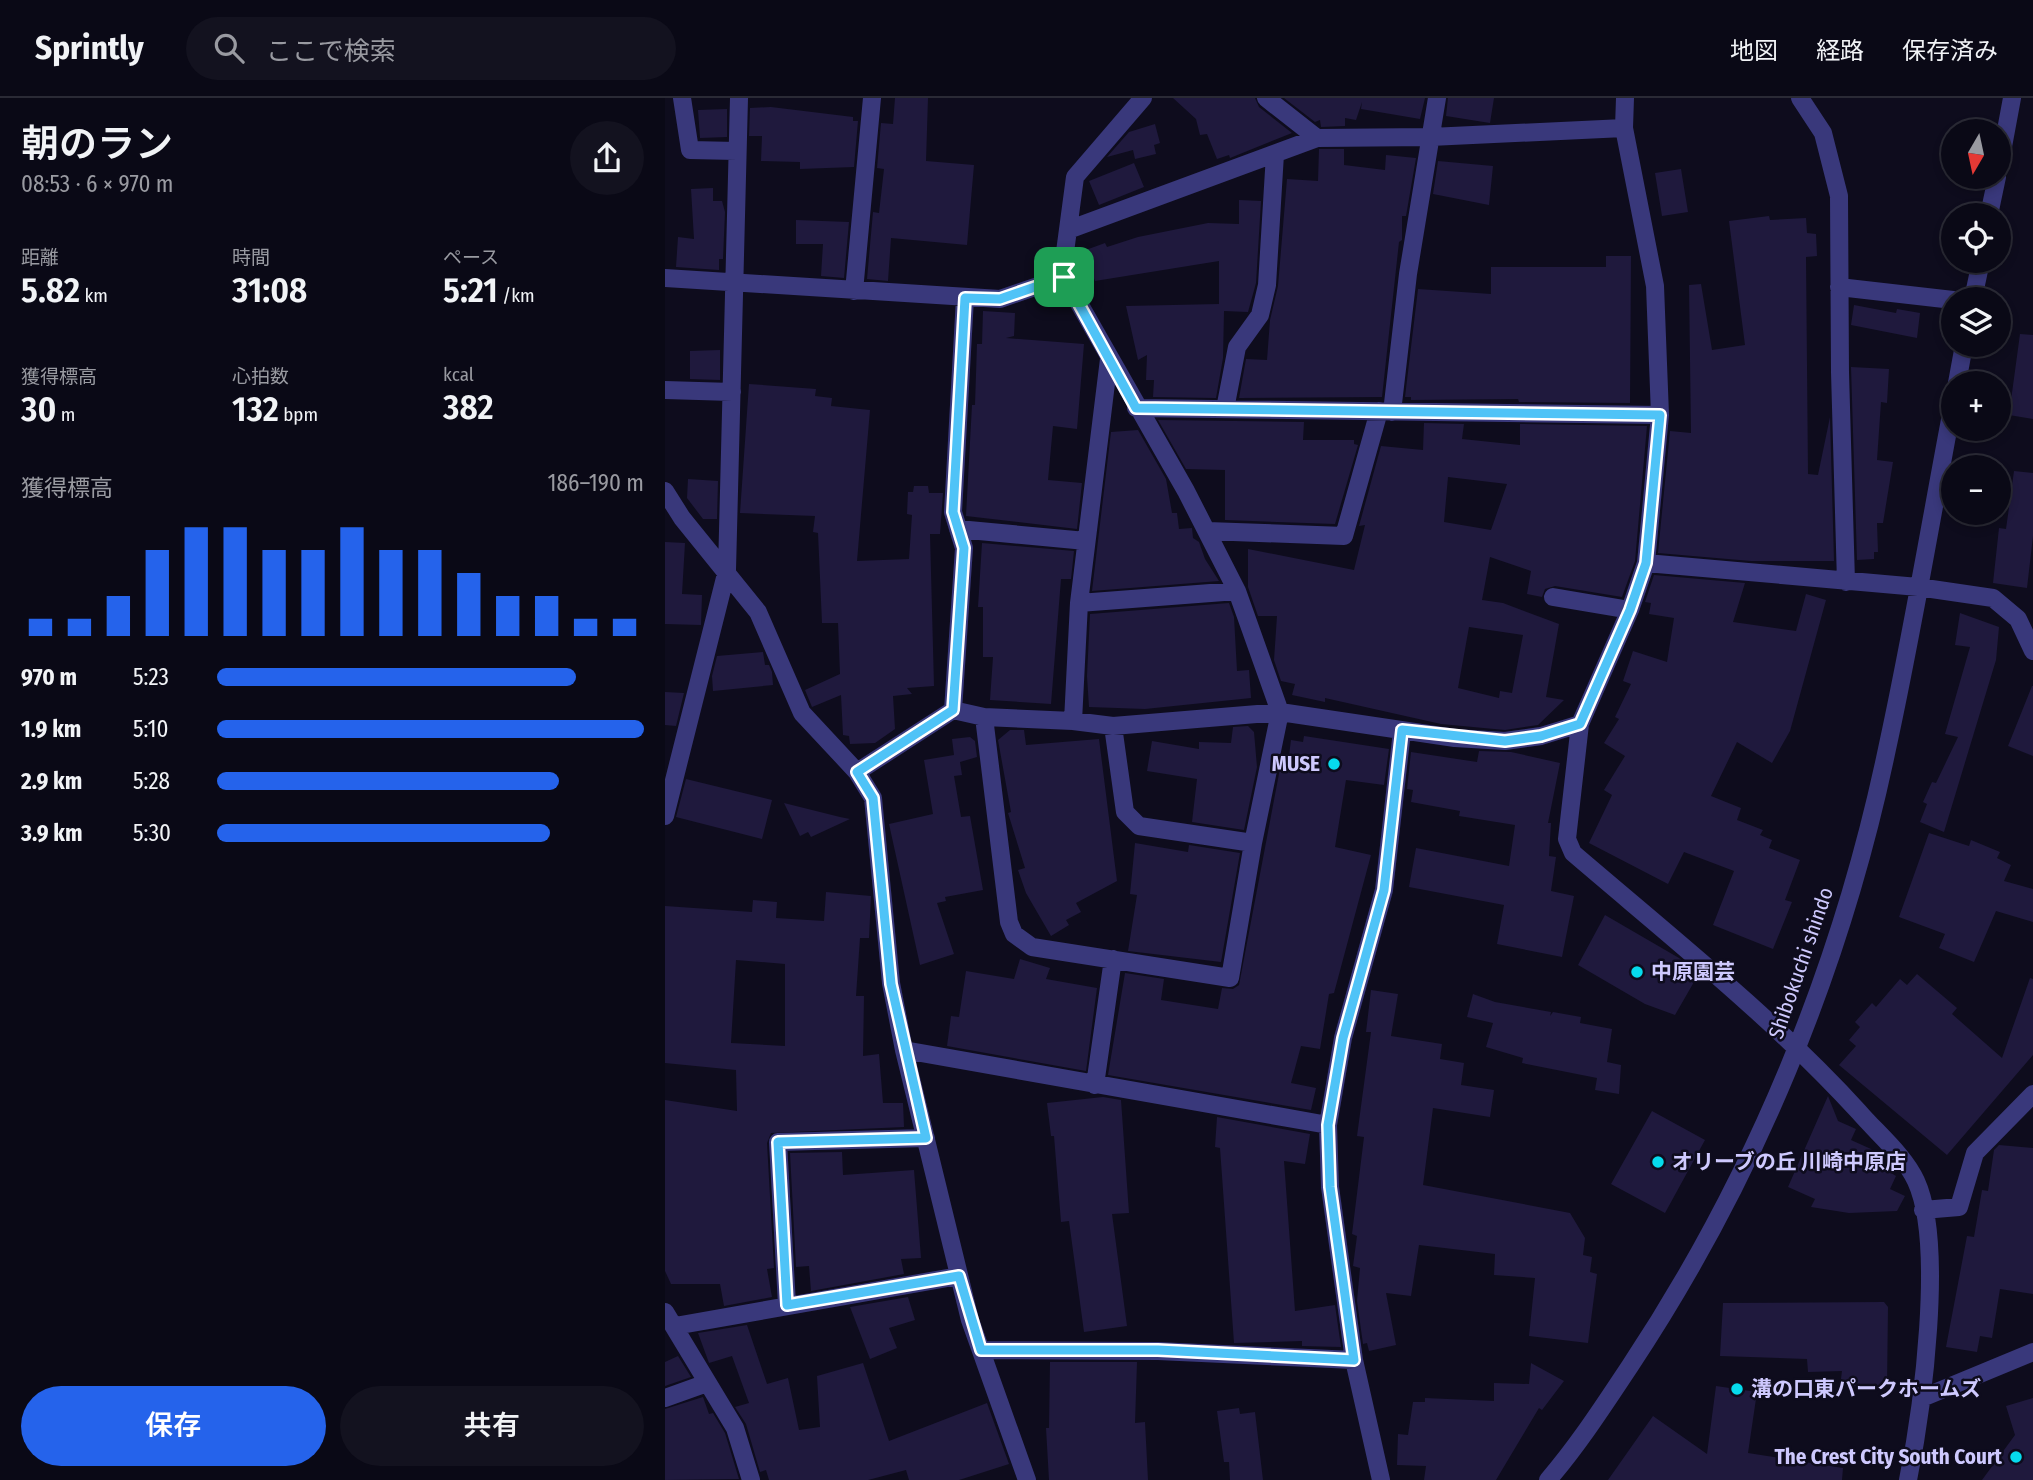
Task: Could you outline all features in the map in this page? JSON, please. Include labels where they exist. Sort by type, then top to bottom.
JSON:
[{"type":"street","points":[[682,98],[690,150],[737,151]]},
{"type":"street","points":[[665,816],[727,570],[739,98]]},
{"type":"street","points":[[854,291],[872,98]]},
{"type":"street","points":[[984,717],[1009,922],[1014,934],[1032,947],[1230,978],[1253,843],[1280,712],[1237,591],[1207,531],[1064,277],[1075,177],[1143,98]]},
{"type":"street","points":[[1266,98],[1317,138]]},
{"type":"street","points":[[1207,531],[1344,536],[1386,412],[1437,98]]},
{"type":"street","points":[[1625,98],[1624,128],[1655,286],[1660,415],[1646,563],[1630,610],[1580,724],[1567,839],[1573,853],[1798,1047],[1901,1159],[1916,1181],[1931,1245],[1922,1398],[1908,1480]]},
{"type":"street","points":[[1800,98],[1823,133],[1839,196],[1846,582]]},
{"type":"street","points":[[2008,119],[2012,98]]},
{"type":"street","points":[[1068,230],[1317,138],[1430,137],[1624,128]]},
{"type":"street","points":[[1225,409],[1237,346],[1260,315],[1267,285],[1275,154]]},
{"type":"street","points":[[665,278],[1000,299],[1064,277]]},
{"type":"street","points":[[1839,287],[1941,299]]},
{"type":"street","points":[[953,710],[964,548],[953,512],[965,298]]},
{"type":"street","points":[[1073,721],[1079,603],[1109,359]]},
{"type":"street","points":[[665,390],[732,391]]},
{"type":"street","points":[[1136,408],[1660,415]]},
{"type":"street","name":"Shibokuchi shindo","points":[[1548,1480],[1573,1451],[1671,1304],[1744,1171],[1798,1047],[1853,882],[1887,751],[1946,441]]},
{"type":"street","points":[[665,491],[682,518],[727,570],[758,612],[801,713],[857,772],[873,798],[891,984],[904,1050],[959,1276],[981,1350],[1027,1480]]},
{"type":"street","points":[[958,529],[1086,541]]},
{"type":"street","points":[[1646,563],[1918,587],[1993,598],[2018,619],[2033,651]]},
{"type":"street","points":[[1079,603],[1237,591]]},
{"type":"street","points":[[1553,597],[1630,610]]},
{"type":"street","points":[[857,772],[953,710],[984,717],[1073,721],[1112,726],[1280,712],[1402,730],[1505,741],[1541,736],[1580,724]]},
{"type":"street","points":[[1112,726],[1125,812],[1131,821],[1139,826],[1253,843]]},
{"type":"street","points":[[1381,1480],[1354,1360],[1330,1187],[1328,1125],[1343,1038],[1384,890],[1402,730]]},
{"type":"street","points":[[1095,1085],[1113,959]]},
{"type":"street","points":[[904,1050],[1328,1125]]},
{"type":"street","points":[[1923,1210],[1959,1207],[1975,1153],[2033,1094]]},
{"type":"street","points":[[787,1305],[778,1142],[926,1138]]},
{"type":"street","points":[[751,1480],[735,1428],[670,1319],[787,1305],[959,1276]]},
{"type":"street","points":[[981,1350],[1158,1350],[1354,1360]]},
{"type":"street","points":[[1922,1398],[2033,1352]]},
{"type":"street","points":[[665,1398],[707,1382]]},
{"type":"building","points":[[895,98],[928,98],[926,161],[974,165],[967,245],[891,238],[888,281],[867,279],[873,212],[879,213],[884,169],[877,168],[881,123],[893,124]]},
{"type":"building","points":[[1173,98],[1255,98],[1259,107],[1292,133],[1230,158],[1229,155],[1217,159],[1207,134],[1200,135],[1196,119]]},
{"type":"building","points":[[1284,98],[1425,98],[1420,119],[1361,109],[1362,102],[1356,120],[1345,118],[1345,126],[1321,127],[1320,120],[1315,122]]},
{"type":"building","points":[[1448,98],[1494,98],[1490,123],[1446,116]]},
{"type":"building","points":[[771,107],[853,117],[853,121],[858,121],[854,167],[800,169],[800,162],[761,161],[762,136],[749,136],[750,108]]},
{"type":"building","points":[[727,109],[727,137],[700,138],[698,110]]},
{"type":"building","points":[[1155,124],[1160,143],[1154,145],[1156,154],[1135,159],[1133,150],[1107,157],[1129,132]]},
{"type":"building","points":[[1319,149],[1344,149],[1344,165],[1385,170],[1386,155],[1416,158],[1406,216],[1402,216],[1402,240],[1399,242],[1382,397],[1239,398],[1246,359],[1267,360],[1270,320],[1278,286],[1287,179],[1318,181]]},
{"type":"building","points":[[1438,161],[1493,166],[1489,205],[1433,194]]},
{"type":"building","points":[[1134,163],[1144,187],[1099,205],[1089,181]]},
{"type":"building","points":[[1681,169],[1688,212],[1662,216],[1655,173]]},
{"type":"building","points":[[713,188],[713,201],[722,201],[725,212],[723,259],[719,259],[719,270],[676,267],[678,237],[694,239],[691,189]]},
{"type":"building","points":[[1239,200],[1261,201],[1256,283],[1248,312],[1224,311],[1223,358],[1216,398],[1153,397],[1154,380],[1146,380],[1147,355],[1138,360],[1126,306],[1219,304],[1219,261],[1095,281],[1083,251],[1105,243],[1107,247],[1138,237],[1208,223],[1239,224]]},
{"type":"building","points":[[1769,216],[1770,220],[1806,218],[1807,233],[1816,234],[1817,256],[1806,257],[1808,474],[1818,475],[1830,417],[1834,561],[1751,561],[1658,553],[1670,431],[1691,433],[1689,285],[1701,284],[1712,350],[1745,345],[1729,221]]},
{"type":"building","points":[[796,220],[849,222],[844,278],[821,276],[823,244],[796,244]]},
{"type":"building","points":[[1606,256],[1631,256],[1630,403],[1519,402],[1518,399],[1411,400],[1411,397],[1405,397],[1418,289],[1491,294],[1491,267],[1606,267]]},
{"type":"building","points":[[1854,305],[1896,313],[1897,309],[1920,313],[1917,338],[1851,325]]},
{"type":"building","points":[[983,311],[1015,313],[1014,336],[1006,338],[1084,344],[1077,429],[1053,426],[1048,480],[1082,483],[1077,529],[966,516],[977,344],[982,344]]},
{"type":"building","points":[[2020,334],[2033,335],[2033,419],[2011,415]]},
{"type":"building","points":[[720,350],[720,380],[690,379],[690,351]]},
{"type":"building","points":[[1851,367],[1889,369],[1887,403],[1881,402],[1877,460],[1893,462],[1883,523],[1877,523],[1878,552],[1874,552],[1874,559],[1857,560]]},
{"type":"building","points":[[749,384],[816,389],[815,396],[832,398],[831,406],[870,410],[857,561],[909,559],[912,515],[907,514],[908,492],[913,492],[914,486],[928,486],[929,493],[943,493],[940,534],[930,534],[934,686],[907,688],[912,694],[893,696],[895,729],[875,743],[850,744],[849,736],[843,735],[841,695],[812,707],[805,690],[840,674],[838,623],[822,623],[818,533],[813,532],[815,516],[740,513]]},
{"type":"building","points":[[1158,420],[1304,422],[1303,440],[1354,440],[1354,444],[1358,445],[1335,524],[1225,520],[1225,470],[1186,469]]},
{"type":"building","points":[[1424,423],[1464,424],[1462,439],[1520,445],[1520,424],[1647,426],[1635,561],[1622,597],[1555,586],[1545,589],[1542,597],[1527,594],[1531,571],[1490,557],[1482,600],[1503,603],[1559,624],[1546,697],[1564,700],[1538,725],[1505,730],[1441,724],[1325,698],[1325,702],[1292,695],[1295,684],[1281,681],[1274,660],[1277,616],[1258,616],[1248,587],[1248,549],[1354,570],[1365,525],[1359,526],[1381,446],[1423,450]],"holes":[[[1448,477],[1507,484],[1491,530],[1444,522]],[[1469,627],[1523,635],[1512,693],[1500,691],[1499,698],[1458,688]]]},
{"type":"building","points":[[1138,430],[1166,479],[1172,513],[1177,513],[1179,529],[1192,528],[1193,538],[1199,542],[1205,559],[1219,581],[1092,591],[1111,432]]},
{"type":"building","points":[[2014,471],[2033,473],[2033,536],[2027,588],[1993,583],[1999,528],[2006,529],[2007,525],[2011,525]]},
{"type":"building","points":[[688,479],[718,481],[717,519],[703,519],[687,498]]},
{"type":"building","points":[[665,542],[685,543],[682,594],[702,595],[701,625],[665,624]]},
{"type":"building","points":[[982,543],[1074,551],[1071,579],[1061,579],[1051,704],[990,700],[993,657],[983,657],[983,607],[978,607]]},
{"type":"building","points":[[1654,575],[1745,583],[1733,622],[1796,631],[1806,594],[1826,600],[1790,731],[1772,763],[1737,742],[1711,796],[1741,808],[1737,820],[1763,830],[1760,835],[1772,840],[1769,848],[1800,860],[1785,900],[1792,902],[1773,949],[1713,925],[1734,871],[1684,852],[1668,884],[1589,843],[1612,795],[1604,790],[1625,756],[1604,743],[1619,719],[1615,717],[1631,684],[1623,681],[1633,651],[1667,662],[1674,618],[1649,614],[1651,603],[1645,602]]},
{"type":"building","points":[[1229,603],[1234,617],[1237,671],[1249,670],[1251,698],[1145,709],[1089,707],[1087,676],[1090,614]]},
{"type":"building","points":[[1960,613],[1999,627],[1996,660],[1944,832],[1920,822],[1927,804],[1923,802],[1932,782],[1936,783],[1958,737],[1945,734],[1970,647],[1955,645]]},
{"type":"building","points":[[763,652],[765,665],[769,665],[772,672],[773,685],[713,691],[712,676],[717,656]]},
{"type":"building","points":[[2033,686],[2033,756],[2008,746]]},
{"type":"building","points":[[665,692],[684,693],[676,726],[665,725]]},
{"type":"building","points":[[1248,726],[1254,732],[1257,767],[1244,830],[1192,822],[1197,779],[1147,771],[1152,741],[1199,749],[1199,742],[1231,743],[1233,727]]},
{"type":"building","points":[[1010,730],[1024,730],[1026,745],[1099,739],[1117,881],[1076,903],[1081,912],[1066,920],[1069,925],[1051,936],[1026,893],[1018,870],[1025,868],[1008,813],[1011,812],[998,740]]},
{"type":"building","points":[[1304,736],[1389,749],[1384,785],[1346,780],[1335,847],[1371,855],[1334,993],[1329,994],[1320,1049],[1301,1046],[1291,1083],[1316,1088],[1311,1110],[1108,1075],[1125,973],[1164,979],[1161,1000],[1218,1009],[1222,988],[1233,989],[1239,985],[1282,758],[1288,763],[1291,740],[1303,742]]},
{"type":"building","points":[[970,737],[975,741],[977,757],[960,762],[962,775],[954,776],[961,817],[970,816],[983,890],[945,897],[946,901],[937,903],[954,954],[920,965],[889,824],[933,814],[924,760],[954,755],[952,739]]},
{"type":"building","points":[[1479,751],[1511,752],[1560,763],[1548,823],[1551,823],[1549,856],[1556,857],[1551,891],[1574,896],[1562,957],[1497,944],[1504,905],[1409,887],[1416,848],[1509,866],[1515,825],[1459,816],[1460,811],[1411,802],[1413,790],[1407,789],[1411,752],[1477,762]]},
{"type":"building","points":[[686,779],[772,800],[762,839],[676,817]]},
{"type":"building","points":[[784,803],[850,819],[811,837],[808,832],[800,836]]},
{"type":"building","points":[[1929,833],[1969,846],[1971,840],[2000,852],[1997,858],[2011,865],[2004,881],[2033,889],[2033,922],[1996,911],[1974,962],[1939,948],[1945,934],[1899,917]]},
{"type":"building","points":[[1135,843],[1188,852],[1189,845],[1240,853],[1221,962],[1128,951],[1137,895],[1130,894]]},
{"type":"building","points":[[826,892],[871,896],[869,938],[860,938],[856,996],[864,996],[863,1056],[879,1054],[883,1103],[903,1103],[904,1127],[771,1133],[767,1143],[774,1268],[767,1269],[772,1297],[724,1306],[720,1284],[671,1284],[665,1271],[665,1100],[737,1111],[736,1070],[665,1063],[665,906],[752,912],[753,900],[777,902],[776,918],[824,921]],"holes":[[[736,960],[785,964],[785,1046],[731,1043]]]},
{"type":"building","name":"中原園芸","points":[[1605,915],[1679,958],[1698,975],[1675,1015],[1645,1004],[1578,965]]},
{"type":"building","points":[[1020,959],[1050,968],[1046,979],[1097,988],[1086,1071],[947,1046],[951,1016],[959,1017],[966,971],[1014,979]]},
{"type":"building","points":[[1917,974],[1957,1008],[1952,1014],[2002,1058],[2030,978],[2033,979],[2033,1055],[1947,1155],[1839,1065],[1856,1046],[1849,1040],[1860,1027],[1855,1022],[1872,1003],[1876,1007],[1900,979],[1907,985]]},
{"type":"building","points":[[1371,990],[1398,994],[1391,1036],[1442,1044],[1440,1059],[1464,1063],[1461,1085],[1494,1090],[1490,1117],[1433,1108],[1423,1185],[1570,1213],[1585,1238],[1583,1255],[1592,1257],[1590,1272],[1597,1274],[1588,1343],[1529,1336],[1535,1278],[1494,1275],[1495,1254],[1419,1245],[1411,1296],[1386,1293],[1396,1345],[1369,1351],[1367,1343],[1363,1344],[1357,1301],[1360,1268],[1353,1266],[1357,1236],[1352,1234],[1364,1137],[1357,1136],[1371,1032],[1366,1032]]},
{"type":"building","points":[[1473,994],[1495,1002],[1551,1012],[1550,1016],[1553,1012],[1581,1017],[1580,1023],[1612,1029],[1607,1062],[1621,1065],[1619,1094],[1595,1090],[1597,1078],[1522,1063],[1523,1058],[1486,1047],[1493,1023],[1467,1017]]},
{"type":"building","points":[[1828,1096],[1838,1121],[1856,1129],[1851,1140],[1871,1149],[1879,1159],[1888,1163],[1891,1173],[1896,1176],[1890,1189],[1905,1196],[1897,1211],[1849,1213],[1811,1207],[1815,1199],[1788,1187]]},
{"type":"building","points":[[1103,1097],[1121,1100],[1129,1213],[1112,1214],[1127,1326],[1084,1332],[1069,1221],[1061,1222],[1054,1136],[1051,1136],[1047,1103]]},
{"type":"building","name":"オリーブの丘 川崎中原店","points":[[1652,1111],[1705,1140],[1665,1213],[1611,1184]]},
{"type":"building","points":[[1217,1117],[1310,1134],[1305,1164],[1284,1161],[1295,1311],[1335,1305],[1341,1347],[1302,1346],[1302,1341],[1234,1343],[1220,1148],[1215,1147]]},
{"type":"building","points":[[1999,1145],[2033,1148],[2033,1294],[2000,1289],[1992,1338],[1980,1336],[1977,1352],[1946,1347],[1967,1236],[1974,1237],[1982,1190],[1988,1191],[1994,1150]]},
{"type":"building","points":[[842,1152],[843,1175],[914,1170],[921,1258],[901,1259],[904,1274],[811,1291],[809,1266],[796,1267],[790,1153]]},
{"type":"building","points":[[908,1297],[915,1320],[889,1328],[897,1348],[870,1359],[850,1307]]},
{"type":"building","name":"溝の口東パークホームズ","points":[[1884,1302],[1888,1307],[1887,1387],[1840,1386],[1842,1371],[1808,1372],[1807,1359],[1720,1356],[1723,1303]]},
{"type":"building","points":[[747,1325],[767,1384],[788,1378],[799,1430],[820,1427],[817,1376],[863,1363],[889,1441],[987,1403],[1009,1464],[959,1480],[909,1480],[906,1470],[868,1480],[769,1480],[766,1470],[760,1472],[746,1424],[735,1407],[749,1403],[732,1356],[709,1363],[698,1333]]},
{"type":"building","points":[[678,1356],[691,1377],[665,1386],[665,1362]]},
{"type":"building","points":[[1050,1362],[1137,1362],[1135,1423],[1145,1422],[1148,1480],[1049,1480],[1046,1428],[1049,1428]]},
{"type":"building","points":[[1531,1363],[1564,1381],[1542,1410],[1539,1408],[1496,1480],[1424,1480],[1426,1466],[1397,1465],[1398,1434],[1408,1435],[1413,1402],[1425,1402],[1425,1398],[1494,1401],[1494,1383],[1529,1384]]},
{"type":"building","points":[[1716,1386],[1757,1392],[1748,1453],[1843,1468],[1842,1480],[1608,1480],[1653,1416],[1707,1454]]},
{"type":"building","points":[[703,1397],[709,1414],[713,1413],[725,1433],[739,1479],[665,1480],[665,1409]]},
{"type":"building","name":"The Crest City South Court","points":[[2033,1398],[2033,1480],[1982,1480],[2015,1435],[2006,1406]]},
{"type":"building","points":[[1239,1408],[1240,1414],[1255,1412],[1263,1480],[1230,1480],[1229,1462],[1224,1462],[1217,1411]]},
{"type":"place","name":"MUSE","points":[[1334,764]]},
{"type":"place","name":"中原園芸","points":[[1637,972]]},
{"type":"place","name":"オリーブの丘 川崎中原店","points":[[1658,1162]]},
{"type":"place","name":"溝の口東パークホームズ","points":[[1737,1389]]},
{"type":"place","name":"The Crest City South Court","points":[[2016,1457]]},
{"type":"route","points":[[1064,277],[1136,408],[1660,415],[1646,563],[1630,610],[1580,724],[1541,736],[1505,741],[1455,738],[1402,730],[1384,890],[1343,1038],[1328,1125],[1330,1187],[1354,1360],[1158,1350],[981,1350],[959,1276],[787,1305],[778,1142],[926,1138],[891,984],[873,798],[857,772],[953,710],[964,548],[953,512],[965,298],[1000,299],[1064,277]]}]
